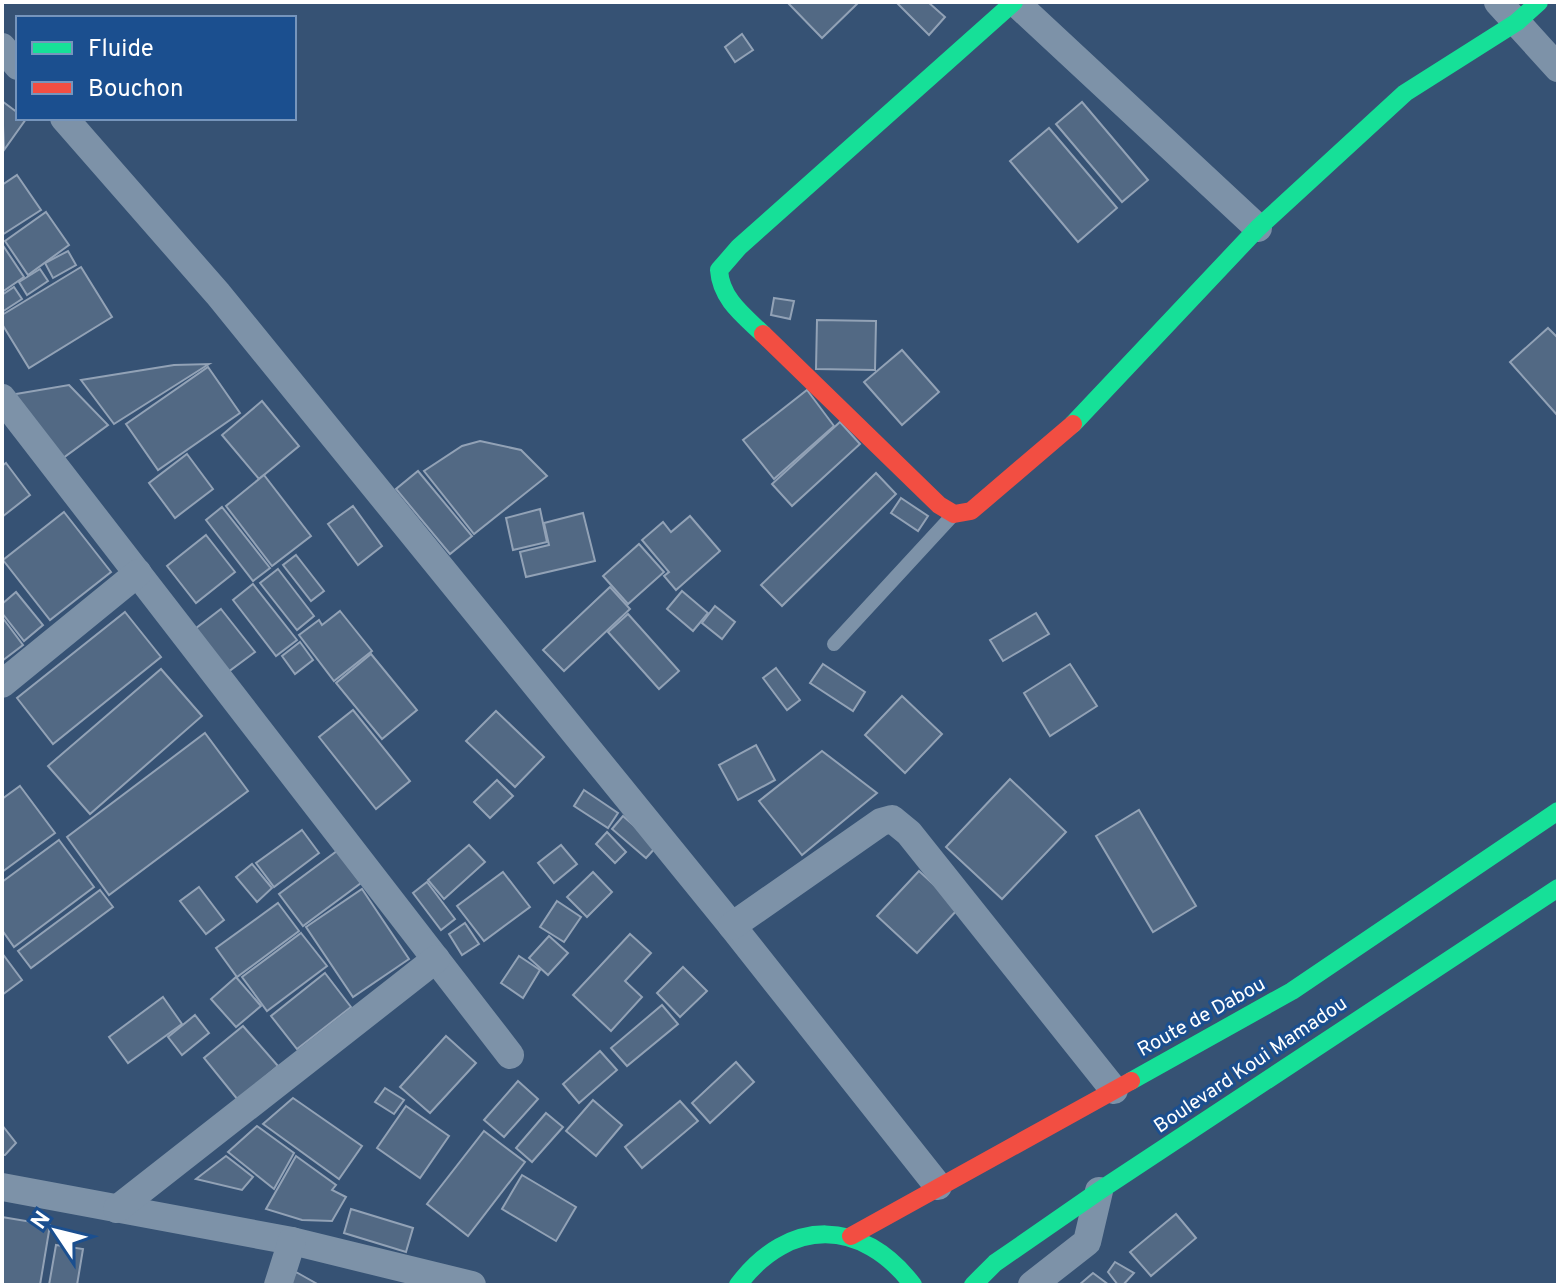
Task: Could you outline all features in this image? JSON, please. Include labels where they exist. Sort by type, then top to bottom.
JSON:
[{"type":"main road","points":[[1014,2],[739,247],[719,270],[720,286],[731,303],[939,505],[954,514],[971,511],[1065,433],[1258,228],[1405,93],[1508,12],[1539,2]]},
{"type":"main road","name":"Route de Dabou","points":[[851,1236],[1292,991],[1558,811]]},
{"type":"main road","name":"Boulevard Koui Mamadou","points":[[973,1285],[995,1263],[1099,1191],[1558,888]]},
{"type":"main road","points":[[738,1285],[761,1257],[789,1241],[819,1234],[851,1236],[881,1249],[905,1271],[913,1285]]},
{"type":"street","points":[[1014,2],[1258,228]]},
{"type":"street","points":[[1508,12],[1558,68]]},
{"type":"street","points":[[2,47],[16,64]]},
{"type":"street","points":[[66,120],[218,294],[732,926],[938,1186]]},
{"type":"street","points":[[2,398],[510,1055]]},
{"type":"street","points":[[2,684],[138,573]]},
{"type":"street","points":[[732,926],[881,822],[892,819],[909,833],[1114,1090]]},
{"type":"street","points":[[117,1209],[436,959]]},
{"type":"street","points":[[2,1187],[292,1241],[472,1285]]},
{"type":"street","points":[[1032,1285],[1087,1242],[1099,1191]]},
{"type":"street","points":[[278,1285],[292,1241]]},
{"type":"lane","points":[[834,644],[954,514]]},
{"type":"building","points":[[787,2],[859,2],[822,38]]},
{"type":"building","points":[[896,2],[928,2],[945,17],[929,35]]},
{"type":"building","points":[[742,34],[753,50],[735,62],[725,47]]},
{"type":"building","points":[[2,101],[16,112],[16,120],[25,120],[4,150]]},
{"type":"building","points":[[1082,102],[1148,180],[1122,202],[1056,124]]},
{"type":"building","points":[[1049,128],[1117,208],[1078,242],[1010,161]]},
{"type":"building","points":[[17,175],[41,210],[2,235],[2,185]]},
{"type":"building","points":[[46,212],[69,245],[28,275],[5,241]]},
{"type":"building","points":[[2,244],[24,277],[2,292]]},
{"type":"building","points":[[68,251],[76,265],[53,278],[45,263]]},
{"type":"building","points":[[81,267],[112,317],[29,368],[2,324],[2,315]]},
{"type":"building","points":[[40,269],[48,281],[27,295],[19,282]]},
{"type":"building","points":[[14,287],[22,299],[2,312],[2,295]]},
{"type":"building","points":[[774,298],[794,301],[790,319],[771,315]]},
{"type":"building","points":[[817,320],[876,321],[875,370],[816,369]]},
{"type":"building","points":[[1548,328],[1558,338],[1558,416],[1510,362]]},
{"type":"building","points":[[902,350],[939,392],[902,425],[864,382]]},
{"type":"building","points":[[209,364],[114,424],[81,380],[174,365]]},
{"type":"building","points":[[208,367],[240,413],[158,470],[126,424]]},
{"type":"building","points":[[69,385],[108,425],[59,461],[10,395]]},
{"type":"building","points":[[807,390],[834,426],[774,479],[743,440]]},
{"type":"building","points":[[262,401],[299,446],[259,479],[222,435]]},
{"type":"building","points":[[840,422],[860,444],[792,506],[772,484]]},
{"type":"building","points":[[480,441],[521,450],[547,476],[474,534],[424,471],[462,446]]},
{"type":"building","points":[[187,454],[213,489],[175,518],[149,483]]},
{"type":"building","points":[[6,463],[30,495],[2,517],[2,466]]},
{"type":"building","points":[[418,471],[472,536],[450,554],[396,489]]},
{"type":"building","points":[[876,473],[896,494],[782,606],[761,585]]},
{"type":"building","points":[[264,475],[311,536],[272,566],[226,506]]},
{"type":"building","points":[[901,498],[928,516],[918,531],[891,513]]},
{"type":"building","points":[[353,506],[382,546],[358,565],[328,524]]},
{"type":"building","points":[[222,507],[270,568],[253,581],[206,520]]},
{"type":"building","points":[[540,509],[547,542],[513,550],[506,518]]},
{"type":"building","points":[[64,512],[111,572],[50,620],[3,560]]},
{"type":"building","points":[[583,513],[595,561],[526,577],[520,552],[549,545],[544,523]]},
{"type":"building","points":[[690,516],[720,551],[676,590],[664,576],[669,572],[642,540],[663,522],[671,532]]},
{"type":"building","points":[[206,535],[235,572],[196,603],[167,566]]},
{"type":"building","points":[[639,544],[664,572],[628,604],[603,576]]},
{"type":"building","points":[[296,555],[324,591],[311,601],[283,565]]},
{"type":"building","points":[[278,569],[314,616],[297,630],[260,583]]},
{"type":"building","points":[[253,584],[297,640],[276,656],[233,600]]},
{"type":"building","points":[[610,587],[630,609],[564,671],[543,650]]},
{"type":"building","points":[[682,591],[708,613],[693,631],[667,609]]},
{"type":"building","points":[[16,592],[43,625],[24,641],[2,613],[2,604]]},
{"type":"building","points":[[715,606],[735,622],[722,639],[702,623]]},
{"type":"building","points":[[221,609],[255,652],[224,675],[191,632]]},
{"type":"building","points":[[340,611],[372,651],[334,681],[299,635],[319,620],[322,625]]},
{"type":"building","points":[[125,612],[161,657],[53,744],[17,698]]},
{"type":"building","points":[[1036,613],[1049,634],[1003,661],[990,640]]},
{"type":"building","points":[[628,614],[679,671],[659,689],[608,632]]},
{"type":"building","points":[[2,617],[23,645],[2,661]]},
{"type":"building","points":[[300,642],[313,660],[295,674],[282,656]]},
{"type":"building","points":[[371,654],[417,710],[382,739],[336,683]]},
{"type":"building","points":[[823,664],[865,692],[853,711],[810,683]]},
{"type":"building","points":[[1070,664],[1097,706],[1050,736],[1024,693]]},
{"type":"building","points":[[776,668],[800,700],[787,710],[763,678]]},
{"type":"building","points":[[161,669],[202,716],[90,814],[48,766]]},
{"type":"building","points":[[902,696],[942,734],[905,773],[865,735]]},
{"type":"building","points":[[353,710],[410,781],[376,809],[319,737]]},
{"type":"building","points":[[496,711],[544,757],[515,787],[466,741]]},
{"type":"building","points":[[205,733],[248,791],[109,895],[67,837]]},
{"type":"building","points":[[756,745],[775,780],[738,800],[719,765]]},
{"type":"building","points":[[822,751],[877,793],[802,855],[759,801]]},
{"type":"building","points":[[1010,779],[1066,832],[1002,899],[946,847]]},
{"type":"building","points":[[497,780],[513,796],[490,818],[474,802]]},
{"type":"building","points":[[20,786],[55,833],[2,872],[2,799]]},
{"type":"building","points":[[584,790],[618,813],[608,828],[574,806]]},
{"type":"building","points":[[1139,810],[1196,906],[1153,932],[1096,836]]},
{"type":"building","points":[[623,816],[657,846],[646,858],[612,829]]},
{"type":"building","points":[[302,830],[319,853],[274,887],[256,863]]},
{"type":"building","points":[[607,832],[626,852],[615,863],[596,844]]},
{"type":"building","points":[[59,840],[94,887],[14,947],[2,930],[2,882]]},
{"type":"building","points":[[469,845],[485,862],[444,899],[428,880]]},
{"type":"building","points":[[561,845],[577,864],[554,883],[538,863]]},
{"type":"building","points":[[337,851],[361,883],[303,926],[279,894]]},
{"type":"building","points":[[252,864],[272,888],[257,902],[236,877]]},
{"type":"building","points":[[919,871],[959,908],[917,953],[877,916]]},
{"type":"building","points":[[503,872],[530,907],[484,941],[457,906]]},
{"type":"building","points":[[593,872],[612,892],[587,917],[567,897]]},
{"type":"building","points":[[427,882],[455,919],[441,930],[413,893]]},
{"type":"building","points":[[199,887],[224,920],[206,934],[180,901]]},
{"type":"building","points":[[362,889],[409,959],[353,997],[306,927]]},
{"type":"building","points":[[100,890],[113,907],[31,968],[18,951]]},
{"type":"building","points":[[557,901],[581,917],[564,942],[540,927]]},
{"type":"building","points":[[278,903],[299,931],[237,977],[216,948]]},
{"type":"building","points":[[465,923],[479,944],[462,955],[449,934]]},
{"type":"building","points":[[301,933],[327,966],[267,1011],[242,977]]},
{"type":"building","points":[[630,934],[651,953],[625,981],[642,997],[611,1031],[573,995]]},
{"type":"building","points":[[549,936],[568,953],[548,975],[529,958]]},
{"type":"building","points":[[2,953],[22,980],[2,995]]},
{"type":"building","points":[[519,956],[540,970],[523,998],[501,983]]},
{"type":"building","points":[[683,967],[707,991],[680,1017],[657,993]]},
{"type":"building","points":[[325,973],[351,1007],[297,1049],[271,1016]]},
{"type":"building","points":[[236,977],[261,1006],[236,1027],[211,999]]},
{"type":"building","points":[[163,997],[182,1024],[128,1063],[109,1037]]},
{"type":"building","points":[[662,1005],[678,1024],[627,1066],[611,1048]]},
{"type":"building","points":[[195,1015],[209,1033],[182,1055],[168,1037]]},
{"type":"building","points":[[243,1026],[278,1066],[238,1100],[204,1058]]},
{"type":"building","points":[[446,1036],[476,1063],[430,1113],[400,1087]]},
{"type":"building","points":[[600,1051],[617,1070],[579,1103],[563,1084]]},
{"type":"building","points":[[736,1062],[754,1082],[710,1123],[692,1103]]},
{"type":"building","points":[[518,1081],[538,1099],[504,1137],[484,1120]]},
{"type":"building","points":[[385,1088],[404,1100],[394,1114],[375,1102]]},
{"type":"building","points":[[293,1098],[362,1146],[339,1179],[263,1124]]},
{"type":"building","points":[[593,1100],[622,1125],[596,1156],[566,1131]]},
{"type":"building","points":[[680,1101],[698,1121],[642,1168],[625,1147]]},
{"type":"building","points":[[406,1106],[449,1136],[420,1178],[377,1148]]},
{"type":"building","points":[[546,1113],[563,1127],[532,1162],[516,1148]]},
{"type":"building","points":[[2,1125],[16,1143],[5,1155],[2,1155]]},
{"type":"building","points":[[257,1126],[294,1153],[274,1189],[228,1152]]},
{"type":"building","points":[[484,1131],[525,1162],[468,1236],[427,1204]]},
{"type":"building","points":[[226,1156],[253,1177],[242,1190],[196,1179]]},
{"type":"building","points":[[296,1156],[336,1185],[332,1190],[346,1197],[332,1221],[302,1220],[266,1209]]},
{"type":"building","points":[[522,1175],[576,1207],[556,1241],[502,1209]]},
{"type":"building","points":[[351,1209],[413,1228],[406,1252],[344,1233]]},
{"type":"building","points":[[1176,1214],[1196,1238],[1151,1276],[1130,1252]]},
{"type":"building","points":[[2,1217],[50,1225],[40,1285],[2,1285]]},
{"type":"building","points":[[56,1245],[83,1249],[77,1285],[49,1285]]},
{"type":"building","points":[[1115,1262],[1134,1273],[1123,1285],[1118,1285],[1108,1272]]},
{"type":"building","points":[[296,1272],[319,1285],[289,1285]]},
{"type":"building","points":[[1093,1273],[1109,1285],[1079,1285]]},
{"type":"traffic: fast","points":[[763,334],[729,298],[719,270],[739,247],[1014,2]]},
{"type":"traffic: fast","points":[[1073,424],[1258,228],[1405,93],[1517,22],[1539,2]]},
{"type":"traffic: fast","points":[[1131,1081],[1292,991],[1558,811]]},
{"type":"traffic: fast","points":[[973,1285],[995,1263],[1099,1191],[1558,888]]},
{"type":"traffic: fast","points":[[738,1285],[758,1263],[780,1247],[802,1237],[826,1234],[849,1238],[871,1247],[893,1263],[913,1285]]},
{"type":"traffic: jam","points":[[763,334],[939,505],[954,514],[971,511],[1073,424]]},
{"type":"traffic: jam","points":[[851,1236],[1131,1081]]}]
